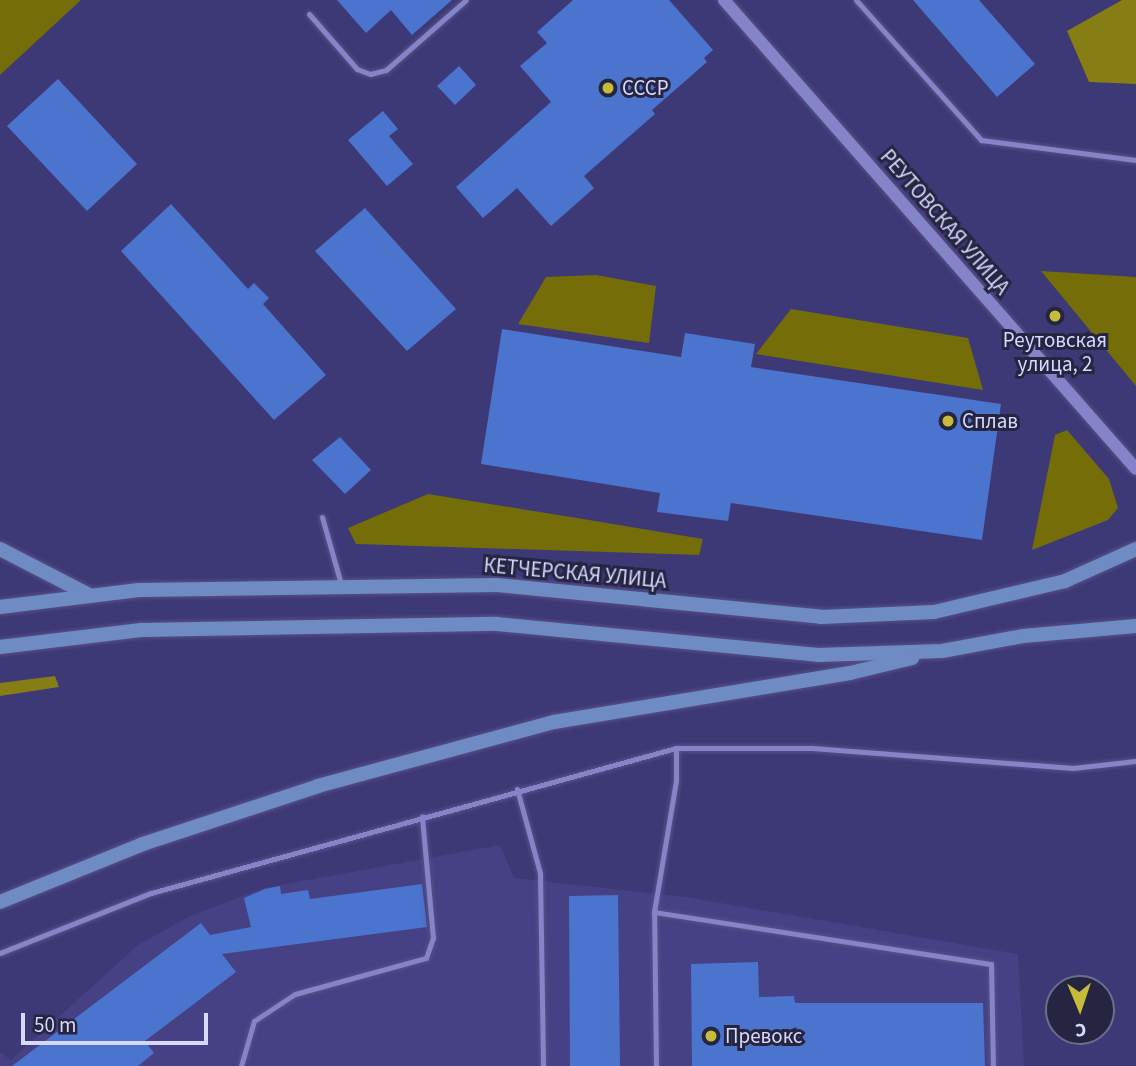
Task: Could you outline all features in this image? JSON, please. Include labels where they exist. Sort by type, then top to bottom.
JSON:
[{"type":"main road","points":[[0,549],[92,596]]},
{"type":"main road","name":"КЕТЧЕРСКАЯ УЛИЦА","points":[[0,607],[139,590],[497,585],[821,617],[934,612],[1065,581],[1136,550]]},
{"type":"main road","points":[[0,647],[141,630],[497,624],[818,655],[942,651]]},
{"type":"main road","points":[[0,902],[143,844],[318,786],[554,722],[850,673],[942,651],[1023,636],[1136,626]]},
{"type":"street","name":"РЕУТОВСКАЯ УЛИЦА","points":[[724,0],[1136,469]]},
{"type":"lane","points":[[309,14],[357,69],[370,74],[386,70],[466,0]]},
{"type":"lane","points":[[856,0],[981,140],[1136,160]]},
{"type":"lane","points":[[322,517],[342,587]]},
{"type":"lane","points":[[0,953],[151,892],[517,789],[676,748],[812,748],[1060,768],[1136,761]]},
{"type":"lane","points":[[656,1066],[654,912],[676,780],[676,748]]},
{"type":"lane","points":[[517,789],[540,873],[543,1066]]},
{"type":"lane","points":[[241,1066],[254,1021],[295,994],[426,958],[433,938],[422,816]]},
{"type":"lane","points":[[654,912],[991,964],[993,1066]]},
{"type":"shaded area","points":[[0,0],[81,0],[0,75]]},
{"type":"shaded area","points":[[1122,0],[1136,0],[1136,84],[1089,82],[1067,31]]},
{"type":"shaded area","points":[[1041,271],[1136,277],[1136,386]]},
{"type":"shaded area","points":[[596,275],[656,286],[649,343],[518,324],[546,277]]},
{"type":"shaded area","points":[[791,309],[968,338],[983,390],[756,354]]},
{"type":"shaded area","points":[[1067,430],[1109,479],[1118,508],[1108,520],[1032,550],[1055,435]]},
{"type":"shaded area","points":[[428,494],[703,539],[699,555],[356,544],[348,528]]},
{"type":"shaded area","points":[[55,676],[59,687],[0,696],[0,683]]},
{"type":"shaded area","points":[[500,845],[514,878],[686,897],[1018,954],[1024,1066],[0,1066],[0,1052],[11,1060],[138,945],[190,916],[264,888]]},
{"type":"building","points":[[337,0],[452,0],[412,35],[391,10],[366,33]]},
{"type":"building","name":"СССР","points":[[573,0],[669,0],[713,50],[704,58],[707,62],[652,110],[655,114],[584,176],[594,188],[551,226],[517,188],[483,218],[456,187],[551,102],[520,66],[547,43],[537,32]]},
{"type":"building","points":[[913,0],[979,0],[1035,64],[997,97]]},
{"type":"building","points":[[459,66],[476,85],[455,105],[437,86]]},
{"type":"building","points":[[58,79],[137,164],[87,211],[7,126]]},
{"type":"building","points":[[383,111],[398,129],[389,136],[413,164],[387,186],[348,140]]},
{"type":"building","points":[[171,204],[248,289],[254,283],[269,298],[263,304],[326,375],[274,420],[121,251]]},
{"type":"building","points":[[365,208],[456,309],[407,351],[315,251]]},
{"type":"building","points":[[502,329],[681,357],[685,333],[755,344],[751,367],[1001,404],[982,540],[731,503],[728,521],[657,512],[660,493],[481,464]]},
{"type":"building","points":[[340,437],[371,470],[345,494],[312,460]]},
{"type":"building","points":[[422,884],[427,927],[222,954],[236,972],[145,1041],[154,1053],[138,1066],[12,1066],[201,923],[210,935],[251,927],[244,898],[280,886],[281,894],[308,890],[310,899]]},
{"type":"building","points":[[618,895],[620,1066],[570,1066],[569,896]]},
{"type":"building","points":[[758,962],[759,997],[794,996],[795,1003],[983,1003],[985,1066],[692,1066],[691,964]]},
{"type":"place","name":"СССР","points":[[608,88]]},
{"type":"place","name":"Реутовская улица, 2","points":[[1055,316]]},
{"type":"place","name":"Сплав","points":[[948,421]]},
{"type":"place","name":"Превокс","points":[[711,1036]]}]
